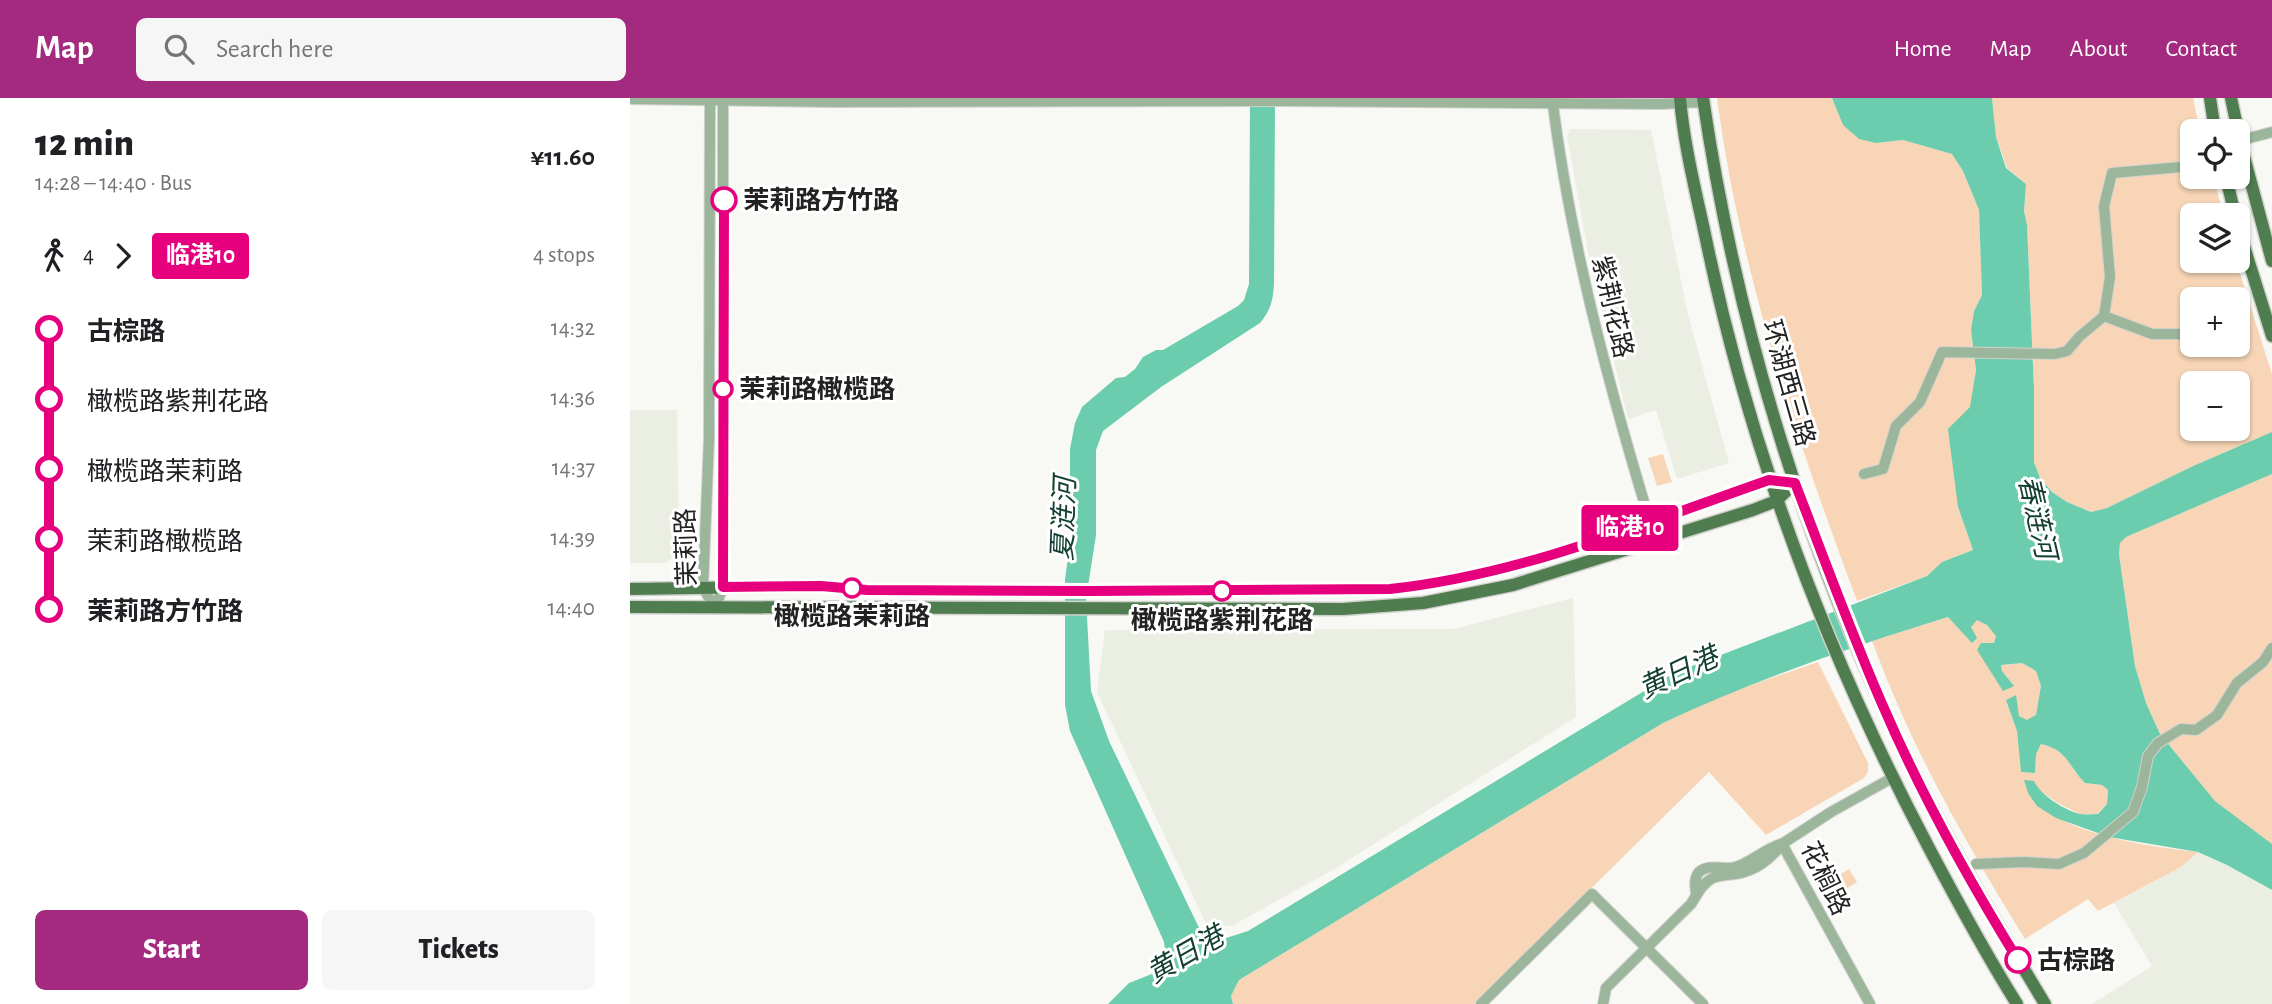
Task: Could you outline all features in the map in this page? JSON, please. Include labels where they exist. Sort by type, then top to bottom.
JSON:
[{"type":"main road","points":[[2210,98],[2214,119]]},
{"type":"main road","points":[[2231,98],[2235,119]]},
{"type":"main road","name":"环湖西三路","points":[[1680,100],[1727,334],[1776,502],[1837,658],[1892,778],[1962,913],[2017,1004]]},
{"type":"main road","name":"环湖西三路","points":[[1703,100],[1729,246],[1759,366],[1795,483],[1841,605],[1895,733],[1950,841],[2045,1004]]},
{"type":"main road","points":[[2250,181],[2272,261]]},
{"type":"main road","points":[[2250,266],[2272,336]]},
{"type":"main road","points":[[630,589],[821,586],[867,590],[1343,591],[1433,584],[1510,567],[1769,480],[1795,483]]},
{"type":"main road","points":[[630,607],[1343,609],[1423,603],[1513,585],[1776,502],[1795,483]]},
{"type":"street","points":[[630,99],[831,102],[1552,100],[1660,104],[1680,100],[1703,100]]},
{"type":"street","name":"茉莉路","points":[[710,99],[709,439],[703,588],[715,608]]},
{"type":"street","name":"茉莉路","points":[[715,608],[723,587],[723,99]]},
{"type":"street","name":"紫荆花路","points":[[1552,100],[1570,210],[1587,289],[1606,369],[1650,522]]},
{"type":"street","points":[[2250,135],[2272,132]]},
{"type":"street","points":[[1864,474],[1883,469],[1896,426],[1920,402],[1942,352],[2067,352],[2079,337],[2104,316],[2110,277],[2104,206],[2112,173],[2180,167]]},
{"type":"street","points":[[2104,316],[2152,334],[2180,334]]},
{"type":"street","points":[[1976,864],[2059,864],[2084,853],[2133,812],[2142,787],[2148,756],[2158,743],[2181,729],[2196,730],[2217,715],[2237,683],[2263,662],[2272,648]]},
{"type":"street","name":"花榈路","points":[[1870,1004],[1782,844],[1892,778]]},
{"type":"street","points":[[1603,1004],[1606,988],[1691,904],[1696,893],[1713,878],[1744,873],[1772,858],[1782,844]]},
{"type":"street","points":[[1481,1004],[1592,894],[1703,1004]]},
{"type":"shaded area","points":[[1717,98],[1832,98],[1843,125],[1876,143],[1903,140],[1952,154],[1963,171],[1979,210],[1982,295],[1974,311],[1971,330],[1976,370],[1958,507],[1973,550],[1942,562],[1927,576],[1857,601],[1792,416],[1755,290],[1727,163]]},
{"type":"shaded area","points":[[1992,98],[2193,98],[2197,119],[2180,119],[2180,189],[2217,189],[2220,203],[2180,203],[2180,273],[2240,273],[2244,287],[2180,287],[2180,357],[2250,357],[2250,305],[2272,374],[2272,432],[2193,466],[2107,508],[2091,512],[2052,492],[2040,478],[2034,462],[2034,389],[2027,225],[2024,211],[2026,184],[2007,168],[1996,137]]},
{"type":"shaded area","points":[[1571,129],[1651,130],[1687,311],[1729,463],[1677,479],[1656,410],[1628,419],[1588,252],[1567,136]]},
{"type":"shaded area","points":[[630,410],[677,410],[679,554],[665,563],[630,563]]},
{"type":"shaded area","points":[[1663,454],[1672,482],[1657,486],[1648,458]]},
{"type":"shaded area","points":[[2272,474],[2272,844],[2215,801],[2160,734],[2146,703],[2135,666],[2119,554],[2120,543],[2126,537]]},
{"type":"shaded area","points":[[1573,598],[1576,717],[1336,868],[1232,926],[1207,926],[1097,692],[1105,630],[1453,629]]},
{"type":"shaded area","points":[[1948,617],[1971,627],[1977,619],[1987,625],[1996,636],[1994,643],[1977,650],[2013,685],[2002,671],[2001,665],[2022,663],[2036,671],[2041,686],[2036,715],[2027,721],[2019,716],[2006,700],[2017,731],[2021,772],[2035,773],[2036,754],[2041,744],[2062,754],[2085,783],[2102,785],[2108,790],[2107,804],[2097,814],[2079,814],[2025,780],[2034,798],[2050,813],[2099,834],[2198,852],[2181,867],[2098,911],[2088,899],[2025,939],[1939,790],[1908,728],[1872,641]]},
{"type":"shaded area","points":[[1818,662],[1868,763],[1864,778],[1766,835],[1709,772],[1474,1004],[1233,1004],[1231,996],[1239,980],[1663,723],[1725,694]]},
{"type":"shaded area","points":[[2198,852],[2272,890],[2272,1004],[2092,1004],[2152,966],[2114,903],[2181,867]]},
{"type":"shaded area","points":[[1849,869],[1857,882],[1833,897],[1825,884]]},
{"type":"water","points":[[1250,98],[1275,98],[1274,284],[1271,305],[1260,323],[1161,387],[1103,431],[1096,450],[1096,535],[1086,599],[1091,691],[1109,741],[1203,936],[1223,939],[1248,931],[1674,673],[1927,576],[1942,562],[1973,550],[1958,507],[1948,429],[1970,407],[1976,370],[1971,330],[1974,311],[1982,295],[1979,210],[1963,171],[1952,154],[1903,140],[1876,143],[1859,139],[1843,125],[1832,98],[1992,98],[1996,137],[2006,168],[2026,184],[2024,211],[2027,225],[2034,389],[2034,462],[2040,478],[2052,492],[2091,512],[2107,508],[2193,466],[2272,432],[2272,474],[2126,537],[2120,543],[2119,554],[2135,666],[2146,703],[2160,734],[2215,801],[2272,844],[2272,890],[2198,852],[2109,837],[2056,818],[2037,806],[2028,793],[2024,780],[2034,781],[2054,802],[2082,814],[2098,814],[2107,804],[2108,790],[2102,785],[2085,783],[2062,754],[2041,744],[2036,754],[2035,773],[2021,772],[2017,731],[2006,700],[2016,695],[2019,716],[2027,720],[2036,715],[2041,686],[2036,671],[2022,663],[2001,665],[2002,671],[2014,686],[2003,691],[1977,650],[1981,643],[1994,643],[1996,636],[1987,625],[1977,620],[1971,627],[1977,638],[1972,643],[1948,617],[1803,665],[1663,723],[1239,980],[1231,996],[1233,1004],[1108,1004],[1129,983],[1157,972],[1166,958],[1164,942],[1070,731],[1065,705],[1065,579],[1070,544],[1070,449],[1075,423],[1082,407],[1116,378],[1125,377],[1135,369],[1143,357],[1156,350],[1163,350],[1244,300],[1249,284]]},
{"type":"bus line","name":"临港10","points":[[724,200],[723,587],[1090,591],[1390,589],[1475,576],[1559,553],[1769,480],[1795,483],[1884,709],[1950,841],[2018,960]]},
{"type":"place","name":"茉莉路方竹路","points":[[724,200]]},
{"type":"place","name":"茉莉路橄榄路","points":[[723,389]]},
{"type":"place","name":"橄榄路茉莉路","points":[[852,588]]},
{"type":"place","name":"橄榄路紫荆花路","points":[[1222,591]]},
{"type":"place","name":"古棕路","points":[[2018,960]]},
{"type":"water label","name":"春涟河","points":[[2038,517]]},
{"type":"water label","name":"夏涟河","points":[[1063,519]]},
{"type":"water label","name":"黄日港","points":[[1678,672]]},
{"type":"water label","name":"黄日港","points":[[1185,954]]}]
